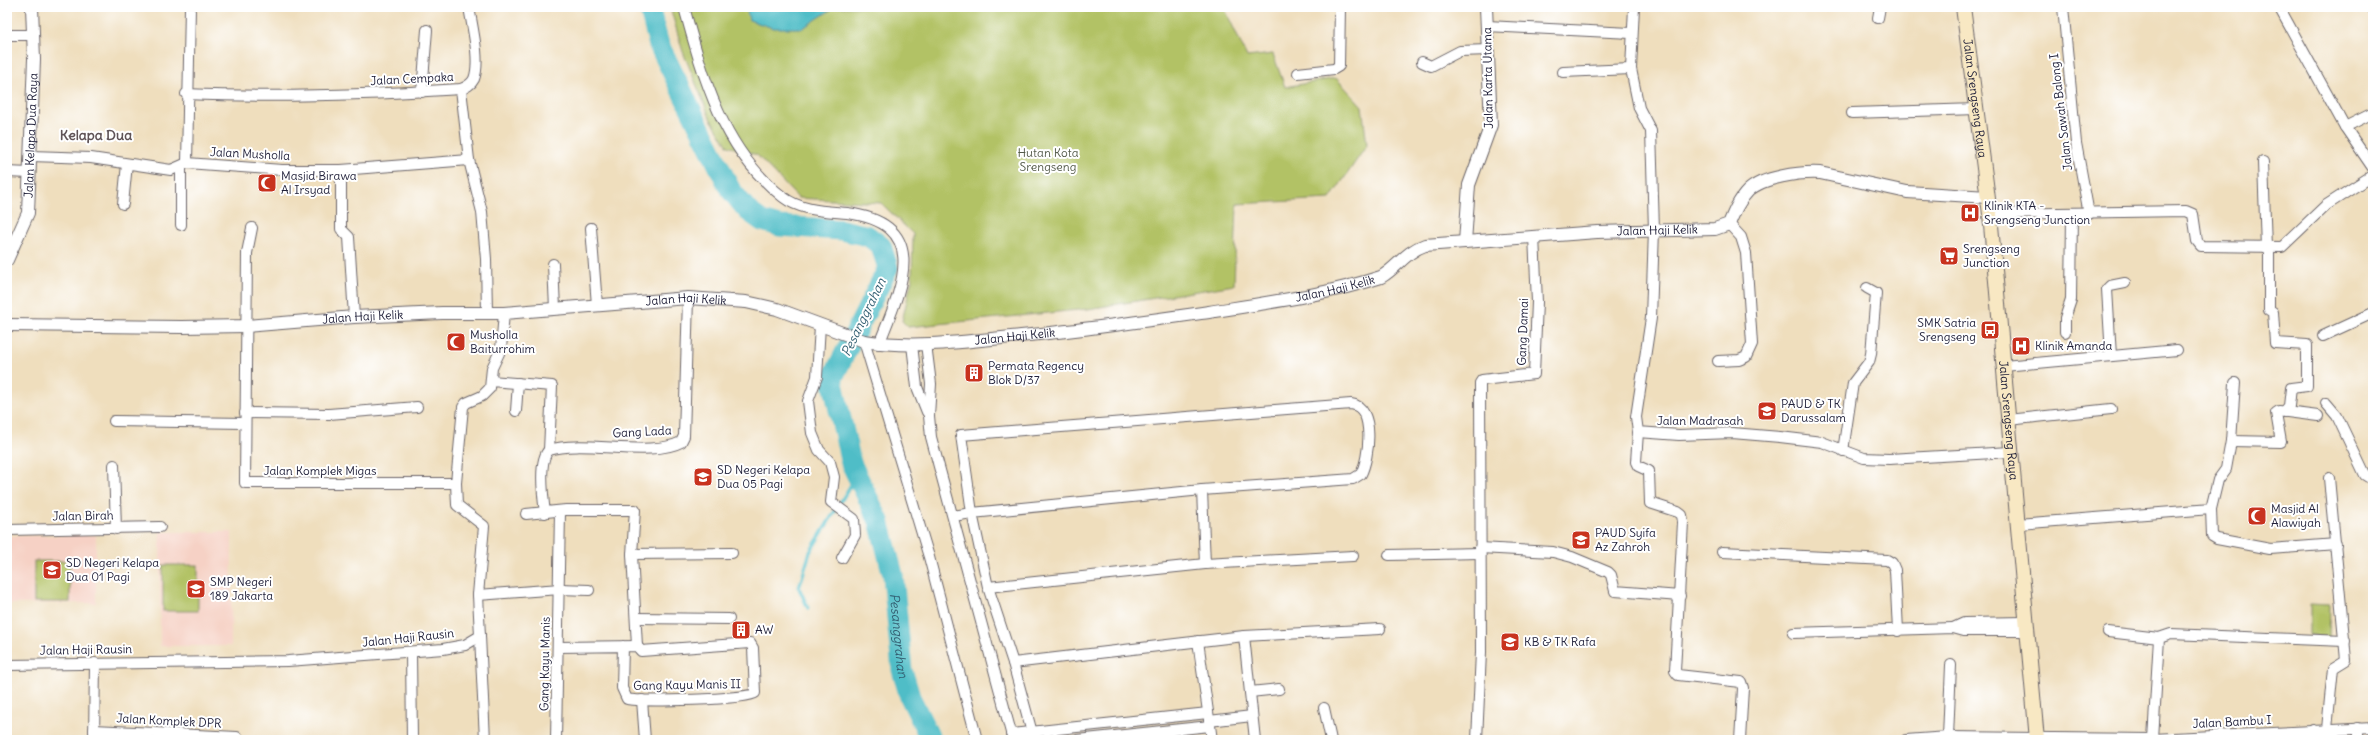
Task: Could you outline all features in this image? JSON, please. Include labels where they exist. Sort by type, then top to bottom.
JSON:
[{"type":"main road","name":"Jalan Srengseng Raya","points":[[1963,7],[1990,214],[2037,739]]},
{"type":"street","name":"Jalan Kelapa Dua Raya","points":[[7,260],[27,219],[31,156],[34,35],[32,7]]},
{"type":"street","points":[[181,224],[190,7]]},
{"type":"street","points":[[461,89],[470,84],[474,79],[476,66],[469,7]]},
{"type":"street","points":[[684,7],[698,61],[713,100],[729,135],[764,181],[785,198],[806,208],[848,213],[883,223],[900,240],[904,248],[905,264],[898,295],[879,344]]},
{"type":"street","points":[[1298,73],[1334,69],[1339,66],[1340,7]]},
{"type":"street","name":"Jalan Karta Utama","points":[[1465,242],[1469,185],[1490,130],[1486,7]]},
{"type":"street","points":[[1634,7],[1631,33],[1631,69],[1639,108],[1651,131],[1654,230],[1653,305],[1636,417],[1638,432],[1636,462],[1638,466],[1649,471],[1650,503],[1674,510],[1682,515],[1676,674],[1741,682],[1743,688],[1740,740]]},
{"type":"street","points":[[1878,18],[1880,7]]},
{"type":"street","name":"Jalan Sawah Balong I","points":[[2063,7],[2076,143],[2089,214]]},
{"type":"street","points":[[2279,7],[2345,127],[2373,168]]},
{"type":"street","points":[[1487,26],[1631,33]]},
{"type":"street","points":[[422,92],[428,30]]},
{"type":"street","points":[[7,35],[34,35]]},
{"type":"street","points":[[1422,62],[1431,66],[1460,50],[1488,50]]},
{"type":"street","points":[[1563,72],[1631,69]]},
{"type":"street","name":"Jalan Cempaka","points":[[186,94],[251,97],[341,96],[461,89],[469,160],[482,212],[486,259],[487,314]]},
{"type":"street","points":[[1852,113],[1977,109]]},
{"type":"street","points":[[2345,127],[2373,113]]},
{"type":"street","name":"Jalan Musholla","points":[[31,156],[91,158],[171,170],[184,165],[282,170],[341,170],[469,160]]},
{"type":"street","points":[[2263,162],[2269,310],[2274,312],[2275,343],[2307,345],[2307,386],[2291,388],[2289,406],[2284,412]]},
{"type":"street","points":[[123,204],[127,164]]},
{"type":"street","points":[[341,170],[341,229],[349,237],[354,317]]},
{"type":"street","points":[[7,172],[30,173]]},
{"type":"street","points":[[1718,362],[1739,360],[1746,357],[1752,344],[1746,253],[1741,237],[1729,224],[1738,203],[1749,190],[1761,182],[1806,172],[1820,173],[1907,192],[1988,197]]},
{"type":"street","points":[[1990,214],[2089,214],[2186,211],[2193,214],[2197,241],[2201,246],[2282,247],[2287,244],[2301,228],[2326,206],[2373,175]]},
{"type":"street","points":[[2065,332],[2065,318],[2071,300],[2072,214]]},
{"type":"street","name":"Jalan Haji Kelik","points":[[7,325],[181,327],[247,326],[354,317],[442,312],[487,314],[504,313],[597,304],[688,298],[746,302],[777,309],[862,340],[879,344],[912,345],[1086,330],[1249,306],[1367,281],[1389,272],[1408,252],[1425,245],[1534,236],[1654,230],[1715,229],[1729,224]]},
{"type":"street","name":"Jalan Komplek Migas","points":[[252,228],[247,253],[244,481],[247,484],[456,483]]},
{"type":"street","points":[[591,228],[597,304]]},
{"type":"street","name":"Gang Damai","points":[[1480,551],[1481,381],[1534,374],[1537,302],[1534,236]]},
{"type":"street","points":[[553,264],[555,309]]},
{"type":"street","points":[[2111,356],[2107,289],[2110,286],[2125,283]]},
{"type":"street","points":[[1843,451],[1853,383],[1869,362],[1871,354],[1876,293],[1866,288]]},
{"type":"street","name":"Gang Lada","points":[[549,450],[644,448],[670,446],[681,442],[684,436],[688,298]]},
{"type":"street","points":[[485,740],[478,595],[484,526],[457,504],[456,483],[463,407],[466,403],[482,396],[490,388],[492,368],[501,349],[504,313]]},
{"type":"street","points":[[2323,336],[2373,313]]},
{"type":"street","points":[[825,326],[817,377],[808,401],[812,433],[819,450],[830,462],[834,477],[831,502],[854,519],[855,536],[842,558]]},
{"type":"street","points":[[862,340],[929,557],[977,740]]},
{"type":"street","points":[[926,344],[931,384],[929,416],[931,437],[1012,737],[1033,736],[1164,717],[1209,720]]},
{"type":"street","points":[[912,345],[917,387],[929,416]]},
{"type":"street","points":[[2004,366],[2177,350]]},
{"type":"street","points":[[491,382],[550,385],[553,387],[549,450],[545,454],[542,466],[545,513]]},
{"type":"street","points":[[516,411],[518,383]]},
{"type":"street","points":[[2235,383],[2231,441],[2226,469],[2218,480],[2211,509],[2212,536],[2217,539],[2270,549],[2336,544]]},
{"type":"street","points":[[2326,403],[2337,416],[2365,475],[2373,480]]},
{"type":"street","points":[[953,516],[972,513],[1202,490],[1357,477],[1363,470],[1368,452],[1368,426],[1364,412],[1356,405],[1351,404],[961,435],[960,440],[972,513],[988,587],[1013,663],[1033,736]]},
{"type":"street","points":[[114,421],[245,418],[329,414],[417,407]]},
{"type":"street","points":[[2008,420],[2111,409]]},
{"type":"street","points":[[2231,441],[2281,442],[2276,413],[2284,412],[2318,416]]},
{"type":"street","name":"Jalan Madrasah","points":[[1638,432],[1679,435],[1732,433],[1780,437],[1822,442],[1864,458],[1888,459],[2011,452]]},
{"type":"street","points":[[114,465],[116,529]]},
{"type":"street","points":[[2327,729],[2334,668],[2346,662],[2329,478]]},
{"type":"street","points":[[1202,490],[1205,564]]},
{"type":"street","points":[[526,514],[560,511],[633,509],[635,512],[632,554],[637,646],[558,646]]},
{"type":"street","points":[[2018,524],[2211,509]]},
{"type":"street","name":"Gang Kayu Manis","points":[[556,740],[560,589],[560,511]]},
{"type":"street","name":"Jalan Birah","points":[[7,530],[160,527]]},
{"type":"street","points":[[1389,555],[1480,551],[1561,554],[1608,572],[1615,591],[1680,596]]},
{"type":"street","points":[[1477,740],[1481,652],[1480,551]]},
{"type":"street","points":[[1722,552],[1887,560],[1892,563],[1895,570],[1898,631]]},
{"type":"street","points":[[632,554],[732,553]]},
{"type":"street","points":[[988,587],[1205,564],[1353,556]]},
{"type":"street","points":[[478,595],[560,589],[589,590]]},
{"type":"street","points":[[636,618],[729,619]]},
{"type":"street","points":[[1793,633],[1898,631],[1953,628],[1964,623],[2027,626]]},
{"type":"street","points":[[1013,663],[1244,636],[1380,629]]},
{"type":"street","points":[[2108,632],[2159,638],[2171,634],[2345,641]]},
{"type":"street","name":"Jalan Haji Rausin","points":[[7,665],[288,661],[411,652],[459,646],[480,636]]},
{"type":"street","points":[[1244,636],[1255,740]]},
{"type":"street","points":[[2153,739],[2159,638]]},
{"type":"street","points":[[1198,641],[1212,740]]},
{"type":"street","name":"Gang Kayu Manis II","points":[[623,646],[623,693],[627,698],[642,700],[753,695],[755,690],[754,648],[750,643],[641,651],[637,646]]},
{"type":"street","points":[[411,652],[412,740]]},
{"type":"street","name":"Jalan Komplek DPR","points":[[95,663],[94,735],[237,737],[240,740]]},
{"type":"street","points":[[1948,737],[1951,666]]},
{"type":"street","points":[[1250,692],[1279,689]]},
{"type":"street","points":[[642,700],[645,740]]},
{"type":"street","points":[[1324,708],[1331,740]]},
{"type":"street","points":[[1077,740],[1165,731],[1209,720],[1252,716]]},
{"type":"street","points":[[1164,717],[1165,731]]},
{"type":"street","points":[[2358,728],[2358,740]]},
{"type":"street","name":"Jalan Bambu I","points":[[1906,740],[1948,737],[2037,739],[2177,739],[2312,735],[2327,729],[2373,728]]},
{"type":"shaded area","name":"SMP Negeri 189 Jakarta","points":[[160,532],[232,532],[231,646],[160,646]]},
{"type":"shaded area","name":"SD Negeri Kelapa Dua 01 Pagi","points":[[96,535],[96,603],[7,604],[7,536]]},
{"type":"green space","name":"Hutan Kota Srengseng","points":[[670,7],[1224,7],[1247,57],[1273,54],[1285,87],[1336,78],[1362,106],[1367,145],[1330,199],[1237,204],[1234,285],[1088,309],[908,327],[902,321],[912,279],[913,234],[881,203],[798,198],[757,155],[728,146],[710,118],[683,52]]},
{"type":"green space","points":[[34,561],[70,561],[70,602],[34,602]]},
{"type":"green space","points":[[163,565],[198,565],[198,611],[163,611]]},
{"type":"green space","points":[[2310,604],[2330,605],[2329,637],[2310,636]]},
{"type":"water","points":[[746,7],[835,7],[803,28],[773,28],[749,20]]},
{"type":"waterway","name":"Pesanggrahan","points":[[649,7],[659,45],[730,189],[748,211],[762,221],[779,226],[842,230],[868,236],[881,246],[888,268],[832,379],[851,463],[879,521],[893,575],[902,670],[910,697],[931,740]]},
{"type":"waterway","points":[[808,608],[799,588],[810,552],[857,475]]},
{"type":"place","name":"Masjid Birawa Al Irsyad","points":[[267,183]]},
{"type":"place","name":"Klinik KTA - Srengseng Junction","points":[[1970,213]]},
{"type":"place","name":"Srengseng Junction","points":[[1949,256]]},
{"type":"place","name":"SMK Satria Srengseng","points":[[1990,330]]},
{"type":"place","name":"Musholla Baiturrohim","points":[[456,342]]},
{"type":"place","name":"Klinik Amanda","points":[[2021,346]]},
{"type":"place","name":"Permata Regency Blok D/37","points":[[974,373]]},
{"type":"place","name":"PAUD & TK Darussalam","points":[[1767,411]]},
{"type":"place","name":"SD Negeri Kelapa Dua 05 Pagi","points":[[703,477]]},
{"type":"place","name":"Masjid Al Alawiyah","points":[[2257,516]]},
{"type":"place","name":"PAUD Syifa Az Zahroh","points":[[1581,540]]},
{"type":"place","name":"SD Negeri Kelapa Dua 01 Pagi","points":[[52,570]]},
{"type":"place","name":"SMP Negeri 189 Jakarta","points":[[196,589]]},
{"type":"place","name":"AW","points":[[741,630]]},
{"type":"place","name":"KB & TK Rafa","points":[[1510,642]]},
{"type":"district","name":"Kelapa Dua","points":[[96,135]]}]
